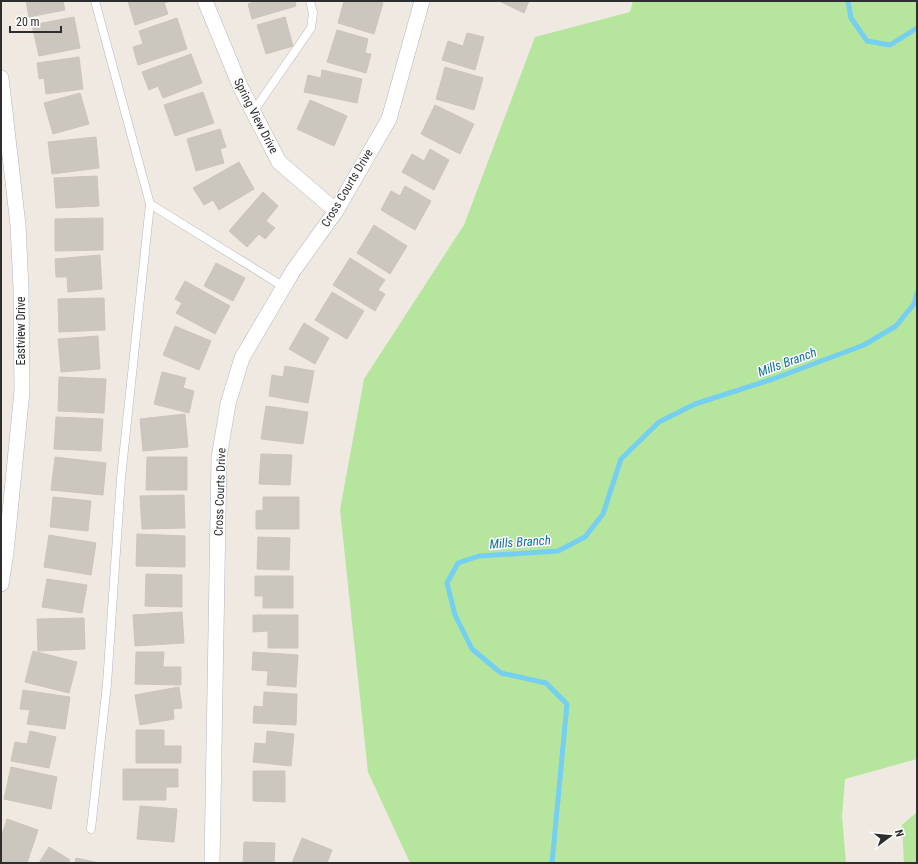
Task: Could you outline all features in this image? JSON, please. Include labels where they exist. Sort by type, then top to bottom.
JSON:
[{"type":"street","name":"Spring View Drive","points":[[205,1],[241,88],[279,162],[336,211]]},
{"type":"street","name":"Cross Courts Drive","points":[[212,863],[219,458],[228,404],[242,358],[284,287],[336,211],[389,119],[422,1]]},
{"type":"street","name":"Eastview Drive","points":[[1,78],[18,225],[21,288],[22,391],[6,552],[1,584]]},
{"type":"lane","points":[[91,829],[107,684],[121,478],[150,204],[95,1]]},
{"type":"lane","points":[[253,112],[311,28],[313,14],[310,1]]},
{"type":"lane","points":[[150,204],[284,287]]},
{"type":"green space","points":[[633,1],[917,1],[917,759],[845,779],[842,816],[846,863],[410,863],[368,772],[340,510],[364,379],[464,225],[535,37],[630,12]]},
{"type":"green space","points":[[917,812],[917,863],[904,863],[902,825]]},
{"type":"building","points":[[26,1],[63,1],[65,10],[29,17]]},
{"type":"building","points":[[128,1],[169,1],[164,3],[168,14],[135,25]]},
{"type":"building","points":[[256,1],[295,1],[296,6],[252,19],[248,4]]},
{"type":"building","points":[[344,1],[377,1],[383,3],[374,34],[338,23]]},
{"type":"building","points":[[499,1],[529,1],[524,13]]},
{"type":"building","points":[[74,17],[80,48],[39,56],[32,25]]},
{"type":"building","points":[[285,17],[293,46],[266,54],[257,25]]},
{"type":"building","points":[[177,18],[187,49],[138,65],[133,47],[143,44],[139,31]]},
{"type":"building","points":[[337,30],[368,39],[365,53],[371,54],[366,73],[327,62]]},
{"type":"building","points":[[467,33],[484,37],[475,70],[442,60],[448,41],[463,46]]},
{"type":"building","points":[[191,54],[202,83],[163,98],[158,86],[149,90],[142,72]]},
{"type":"building","points":[[79,57],[83,89],[46,94],[44,78],[39,79],[37,63]]},
{"type":"building","points":[[445,67],[483,78],[474,110],[436,99]]},
{"type":"building","points":[[322,70],[362,79],[357,103],[304,92],[308,75],[321,78]]},
{"type":"building","points":[[203,92],[214,123],[175,136],[164,105]]},
{"type":"building","points":[[80,93],[89,124],[53,134],[44,103]]},
{"type":"building","points":[[310,100],[347,116],[334,146],[297,129]]},
{"type":"building","points":[[435,105],[474,124],[460,154],[421,134]]},
{"type":"building","points":[[220,129],[226,147],[220,149],[224,163],[196,171],[187,139]]},
{"type":"building","points":[[96,137],[99,168],[52,174],[48,142]]},
{"type":"building","points":[[430,149],[449,160],[434,190],[402,172],[412,154],[424,161]]},
{"type":"building","points":[[239,162],[254,189],[219,210],[213,200],[204,205],[193,188]]},
{"type":"building","points":[[97,176],[99,206],[56,208],[54,178]]},
{"type":"building","points":[[405,186],[431,201],[415,230],[381,210],[391,191],[400,196]]},
{"type":"building","points":[[263,192],[278,206],[266,221],[275,228],[265,239],[259,234],[247,247],[229,231]]},
{"type":"building","points":[[103,218],[103,250],[55,251],[55,219]]},
{"type":"building","points":[[374,225],[407,246],[390,274],[357,253]]},
{"type":"building","points":[[100,255],[102,289],[68,292],[67,277],[56,277],[55,259]]},
{"type":"building","points":[[350,258],[385,280],[378,290],[385,294],[375,311],[333,285]]},
{"type":"building","points":[[216,263],[245,278],[233,301],[204,286]]},
{"type":"building","points":[[185,281],[230,306],[215,334],[176,313],[182,303],[175,299]]},
{"type":"building","points":[[332,292],[364,311],[347,339],[315,320]]},
{"type":"building","points":[[104,298],[105,330],[59,332],[58,299]]},
{"type":"building","points":[[304,323],[329,338],[315,364],[289,349]]},
{"type":"building","points":[[175,326],[211,341],[199,370],[163,355]]},
{"type":"building","points":[[98,336],[100,369],[61,372],[58,339]]},
{"type":"building","points":[[285,366],[314,371],[308,403],[269,396],[272,375],[283,377]]},
{"type":"building","points":[[162,372],[186,378],[183,388],[194,391],[189,413],[154,404]]},
{"type":"building","points":[[59,377],[106,379],[104,413],[58,411]]},
{"type":"building","points":[[266,406],[308,412],[303,444],[261,439]]},
{"type":"building","points":[[185,414],[188,447],[143,451],[140,419]]},
{"type":"building","points":[[56,417],[103,419],[101,451],[54,449]]},
{"type":"building","points":[[261,454],[292,455],[290,485],[259,484]]},
{"type":"building","points":[[55,457],[106,463],[103,495],[51,490]]},
{"type":"building","points":[[147,457],[187,457],[187,490],[146,490]]},
{"type":"building","points":[[184,495],[185,528],[142,529],[140,496]]},
{"type":"building","points":[[53,497],[91,501],[88,531],[50,527]]},
{"type":"building","points":[[263,497],[299,497],[299,529],[256,529],[256,511],[263,510]]},
{"type":"building","points":[[137,534],[185,536],[185,567],[136,566]]},
{"type":"building","points":[[49,535],[96,543],[91,575],[44,567]]},
{"type":"building","points":[[258,537],[290,538],[289,570],[257,569]]},
{"type":"building","points":[[146,574],[182,575],[182,607],[145,606]]},
{"type":"building","points":[[255,576],[293,576],[293,608],[263,608],[263,596],[255,596]]},
{"type":"building","points":[[47,579],[87,585],[82,613],[42,607]]},
{"type":"building","points":[[182,612],[184,643],[135,646],[133,615]]},
{"type":"building","points":[[253,615],[298,615],[298,648],[268,648],[268,631],[253,632]]},
{"type":"building","points":[[84,618],[85,649],[38,651],[37,619]]},
{"type":"building","points":[[33,651],[77,662],[69,693],[25,682]]},
{"type":"building","points":[[136,652],[164,652],[163,667],[181,667],[181,685],[135,684]]},
{"type":"building","points":[[253,652],[298,655],[296,687],[267,685],[268,671],[252,670]]},
{"type":"building","points":[[179,687],[182,708],[173,709],[174,719],[140,725],[135,695]]},
{"type":"building","points":[[23,690],[70,697],[65,729],[27,724],[30,710],[20,709]]},
{"type":"building","points":[[264,692],[297,694],[296,725],[253,723],[254,706],[263,707]]},
{"type":"building","points":[[136,730],[164,730],[164,746],[181,746],[181,763],[136,763]]},
{"type":"building","points":[[30,731],[56,737],[49,768],[11,761],[15,742],[27,744]]},
{"type":"building","points":[[267,731],[294,734],[291,766],[253,762],[255,743],[266,744]]},
{"type":"building","points":[[11,767],[57,777],[51,809],[4,799]]},
{"type":"building","points":[[123,769],[178,769],[178,787],[166,787],[166,800],[123,800]]},
{"type":"building","points":[[253,771],[285,771],[285,802],[253,801]]},
{"type":"building","points":[[140,806],[177,809],[174,842],[137,839]]},
{"type":"building","points":[[7,819],[38,830],[27,863],[1,863],[1,838]]},
{"type":"building","points":[[302,838],[332,850],[327,863],[292,863]]},
{"type":"building","points":[[244,842],[275,843],[274,863],[243,863]]},
{"type":"building","points":[[49,847],[70,860],[68,863],[39,863]]},
{"type":"building","points":[[76,858],[95,862],[95,863],[75,863]]},
{"type":"waterway","name":"Mills Branch","points":[[848,1],[851,18],[867,41],[890,45],[917,28]]},
{"type":"waterway","name":"Mills Branch","points":[[552,863],[567,704],[546,683],[501,673],[472,649],[455,615],[447,583],[458,563],[479,556],[558,551],[585,537],[603,514],[621,459],[659,422],[695,404],[773,379],[864,345],[896,326],[914,304],[917,293]]}]
